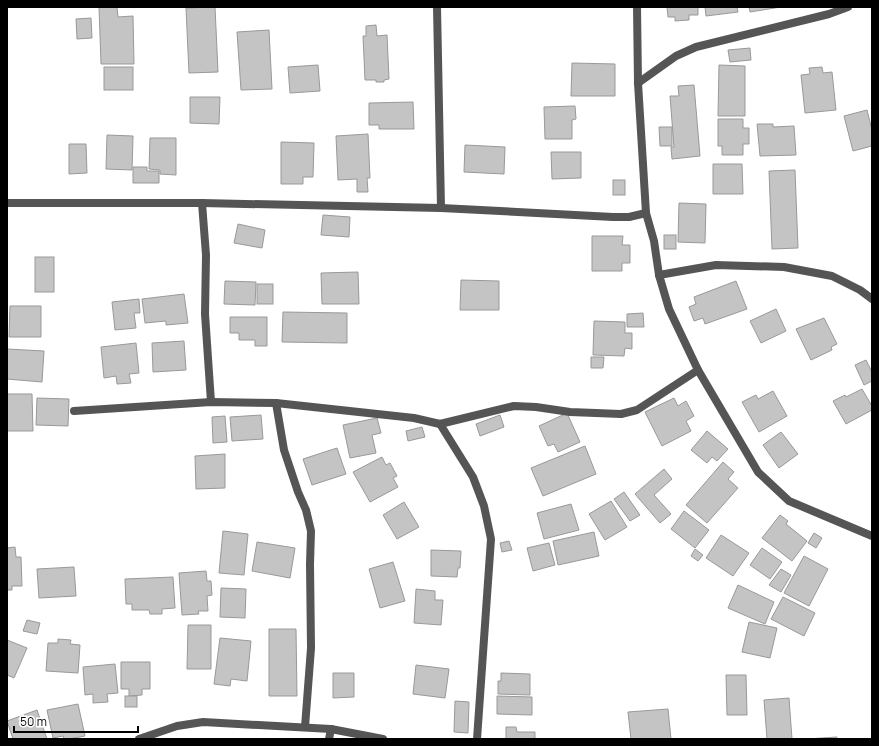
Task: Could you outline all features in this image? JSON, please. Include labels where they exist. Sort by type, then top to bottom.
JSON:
[{"type":"street","points":[[437,7],[441,208]]},
{"type":"street","points":[[637,7],[638,83],[646,213],[654,241],[658,275],[669,309],[698,370],[758,472],[789,501],[872,536]]},
{"type":"street","points":[[638,83],[676,56],[696,48],[829,14],[848,7]]},
{"type":"street","points":[[7,203],[202,203],[441,208],[613,217],[630,217],[646,213]]},
{"type":"street","points":[[202,203],[206,255],[205,314],[211,402]]},
{"type":"street","points":[[658,275],[716,265],[784,267],[832,276],[860,290],[872,299]]},
{"type":"street","points":[[74,410],[211,402],[276,403],[414,418],[440,424],[514,406],[536,407],[570,412],[621,414],[631,413],[698,370]]},
{"type":"street","points":[[276,403],[284,450],[298,492],[306,510],[311,531],[311,648],[305,727]]},
{"type":"street","points":[[440,424],[473,477],[484,506],[491,539],[477,739]]},
{"type":"street","points":[[139,739],[177,726],[203,722],[331,729],[382,739]]},
{"type":"street","points":[[330,739],[331,729]]},
{"type":"building","points":[[99,7],[117,7],[118,17],[133,16],[134,64],[101,64]]},
{"type":"building","points":[[215,7],[218,72],[189,73],[186,8]]},
{"type":"building","points":[[667,7],[698,7],[698,15],[689,15],[689,20],[675,21],[675,17],[668,17]]},
{"type":"building","points":[[705,7],[737,7],[738,12],[706,16]]},
{"type":"building","points":[[749,7],[781,7],[750,12]]},
{"type":"building","points":[[91,18],[92,38],[77,39],[76,19]]},
{"type":"building","points":[[376,25],[377,36],[387,35],[389,79],[384,80],[384,82],[365,80],[363,36],[366,36],[366,26]]},
{"type":"building","points":[[269,30],[272,89],[241,90],[237,32]]},
{"type":"building","points":[[750,48],[751,60],[730,62],[728,50]]},
{"type":"building","points":[[572,63],[615,64],[615,96],[571,96]]},
{"type":"building","points":[[318,65],[320,91],[290,93],[288,67]]},
{"type":"building","points":[[719,65],[745,66],[745,116],[718,116]]},
{"type":"building","points":[[104,67],[133,67],[133,90],[104,90]]},
{"type":"building","points":[[822,67],[823,73],[832,72],[836,110],[805,113],[801,75],[810,74],[809,68]]},
{"type":"building","points":[[694,85],[700,156],[672,159],[671,147],[674,147],[670,96],[679,96],[678,86]]},
{"type":"building","points":[[190,97],[220,97],[219,124],[190,123]]},
{"type":"building","points":[[413,102],[414,129],[379,129],[379,125],[369,125],[369,103]]},
{"type":"building","points":[[575,106],[576,119],[572,120],[572,139],[545,139],[544,107]]},
{"type":"building","points":[[867,110],[872,130],[872,146],[853,151],[844,116]]},
{"type":"building","points":[[718,119],[743,119],[743,128],[749,128],[749,144],[743,144],[743,155],[722,155],[722,146],[718,146]]},
{"type":"building","points":[[757,124],[773,124],[773,127],[794,126],[796,155],[760,156]]},
{"type":"building","points":[[659,127],[672,127],[672,146],[660,146]]},
{"type":"building","points":[[368,134],[370,178],[367,178],[368,192],[357,192],[357,179],[338,180],[336,136]]},
{"type":"building","points":[[107,135],[133,136],[132,170],[106,169]]},
{"type":"building","points":[[150,138],[176,138],[176,175],[160,174],[160,170],[149,169]]},
{"type":"building","points":[[281,142],[314,143],[313,177],[303,177],[303,184],[281,184]]},
{"type":"building","points":[[69,144],[86,144],[87,173],[69,174]]},
{"type":"building","points":[[465,145],[505,147],[504,174],[464,172]]},
{"type":"building","points":[[551,152],[581,152],[581,178],[552,179]]},
{"type":"building","points":[[713,164],[742,164],[743,194],[713,194]]},
{"type":"building","points":[[133,167],[147,167],[147,171],[159,171],[159,183],[133,183]]},
{"type":"building","points":[[795,170],[798,248],[772,249],[769,171]]},
{"type":"building","points":[[613,180],[625,180],[625,195],[613,195]]},
{"type":"building","points":[[679,203],[706,204],[705,243],[678,242]]},
{"type":"building","points":[[323,215],[350,217],[349,237],[321,235]]},
{"type":"building","points":[[238,224],[265,230],[262,248],[234,243]]},
{"type":"building","points":[[664,235],[676,235],[676,249],[664,249]]},
{"type":"building","points":[[592,236],[623,236],[622,245],[630,245],[630,263],[622,263],[622,271],[592,271]]},
{"type":"building","points":[[35,257],[54,257],[54,292],[35,292]]},
{"type":"building","points":[[358,272],[359,304],[322,304],[321,273]]},
{"type":"building","points":[[461,280],[499,281],[499,310],[460,310]]},
{"type":"building","points":[[225,281],[256,282],[255,305],[224,304]]},
{"type":"building","points":[[736,281],[747,309],[705,324],[703,318],[694,321],[689,307],[696,304],[694,297]]},
{"type":"building","points":[[257,284],[273,284],[273,304],[257,304]]},
{"type":"building","points":[[184,294],[188,323],[166,325],[166,321],[145,323],[142,299]]},
{"type":"building","points":[[139,299],[140,313],[134,313],[136,328],[115,330],[112,302]]},
{"type":"building","points":[[10,306],[41,306],[41,337],[9,337]]},
{"type":"building","points":[[776,309],[786,331],[761,343],[750,321]]},
{"type":"building","points":[[283,312],[347,313],[347,343],[282,342]]},
{"type":"building","points":[[643,313],[644,327],[627,327],[627,314]]},
{"type":"building","points":[[230,317],[267,317],[267,346],[255,346],[255,340],[239,340],[239,333],[230,333]]},
{"type":"building","points":[[824,318],[837,344],[831,347],[832,350],[811,360],[796,329]]},
{"type":"building","points":[[594,321],[625,322],[625,333],[632,333],[632,349],[625,348],[624,356],[593,355]]},
{"type":"building","points":[[184,341],[186,370],[153,372],[152,343]]},
{"type":"building","points":[[136,343],[139,373],[129,374],[131,383],[117,384],[116,376],[104,378],[101,347]]},
{"type":"building","points":[[7,349],[44,351],[42,382],[7,379]]},
{"type":"building","points":[[591,357],[604,357],[603,368],[591,368]]},
{"type":"building","points":[[866,360],[872,372],[872,381],[864,385],[855,365]]},
{"type":"building","points":[[862,389],[872,406],[872,410],[846,424],[833,401],[845,395],[846,397]]},
{"type":"building","points":[[773,391],[787,416],[759,432],[742,402],[756,395],[758,399]]},
{"type":"building","points":[[7,394],[32,394],[33,431],[7,431]]},
{"type":"building","points":[[37,398],[69,399],[68,426],[36,425]]},
{"type":"building","points":[[674,398],[678,406],[686,401],[694,416],[686,421],[691,431],[662,446],[645,412]]},
{"type":"building","points":[[567,413],[580,442],[558,452],[554,444],[548,446],[539,426]]},
{"type":"building","points":[[261,415],[263,439],[232,441],[230,417]]},
{"type":"building","points":[[500,415],[504,427],[480,436],[476,424]]},
{"type":"building","points":[[225,416],[227,442],[213,443],[212,417]]},
{"type":"building","points":[[377,418],[381,433],[372,435],[376,453],[350,458],[343,425]]},
{"type":"building","points":[[422,427],[425,437],[408,441],[406,431]]},
{"type":"building","points":[[707,431],[728,449],[717,461],[712,457],[707,463],[691,450]]},
{"type":"building","points":[[781,432],[798,454],[779,468],[763,445]]},
{"type":"building","points":[[585,446],[596,474],[543,496],[531,468]]},
{"type":"building","points":[[337,448],[346,474],[312,485],[303,459]]},
{"type":"building","points":[[225,454],[225,488],[196,489],[195,456]]},
{"type":"building","points":[[382,457],[386,465],[390,463],[397,476],[393,478],[398,487],[370,502],[353,472]]},
{"type":"building","points":[[723,462],[734,472],[728,479],[738,488],[707,523],[686,505]]},
{"type":"building","points":[[664,469],[672,479],[654,495],[671,514],[660,523],[635,494]]},
{"type":"building","points":[[624,492],[640,515],[630,521],[614,499]]},
{"type":"building","points":[[611,501],[627,527],[605,540],[589,514]]},
{"type":"building","points":[[404,502],[419,527],[397,539],[383,515]]},
{"type":"building","points":[[571,504],[579,530],[544,539],[537,513]]},
{"type":"building","points":[[684,511],[709,530],[695,548],[671,529]]},
{"type":"building","points":[[780,515],[788,521],[786,524],[807,541],[792,561],[762,538]]},
{"type":"building","points":[[223,531],[248,534],[244,575],[219,573]]},
{"type":"building","points":[[594,532],[599,556],[558,565],[553,541]]},
{"type":"building","points":[[814,533],[822,538],[816,548],[808,543]]},
{"type":"building","points":[[721,535],[749,553],[733,576],[706,558]]},
{"type":"building","points":[[509,541],[512,550],[502,552],[500,543]]},
{"type":"building","points":[[257,542],[295,548],[290,578],[252,571]]},
{"type":"building","points":[[549,543],[555,565],[533,571],[527,548]]},
{"type":"building","points":[[15,547],[16,557],[21,557],[22,586],[12,586],[12,590],[7,590],[7,548]]},
{"type":"building","points":[[762,548],[782,562],[770,579],[750,565]]},
{"type":"building","points":[[695,549],[703,555],[698,561],[691,556]]},
{"type":"building","points":[[431,550],[461,551],[460,568],[458,568],[457,577],[431,576]]},
{"type":"building","points":[[804,556],[828,569],[809,606],[784,593]]},
{"type":"building","points":[[393,562],[405,601],[380,608],[369,569]]},
{"type":"building","points":[[74,567],[76,596],[39,598],[37,569]]},
{"type":"building","points":[[781,569],[791,575],[781,592],[769,585]]},
{"type":"building","points":[[206,571],[207,581],[211,581],[212,595],[207,596],[208,611],[198,611],[199,614],[182,615],[179,573]]},
{"type":"building","points":[[173,577],[175,608],[162,609],[162,614],[150,614],[149,610],[132,610],[132,604],[126,604],[125,579]]},
{"type":"building","points":[[738,585],[774,602],[765,624],[728,608]]},
{"type":"building","points":[[221,588],[246,589],[245,618],[220,617]]},
{"type":"building","points":[[416,589],[435,591],[435,600],[443,600],[441,625],[414,623]]},
{"type":"building","points":[[783,597],[815,613],[804,636],[771,619]]},
{"type":"building","points":[[27,620],[40,623],[37,634],[23,631]]},
{"type":"building","points":[[749,622],[777,628],[770,658],[742,652]]},
{"type":"building","points":[[188,625],[211,625],[211,669],[187,669]]},
{"type":"building","points":[[269,629],[296,629],[297,696],[269,696]]},
{"type":"building","points":[[220,638],[251,641],[247,681],[231,679],[230,686],[214,684]]},
{"type":"building","points":[[58,639],[71,640],[70,644],[80,645],[78,673],[46,671],[48,643],[58,643]]},
{"type":"building","points":[[7,640],[27,648],[14,678],[7,675]]},
{"type":"building","points":[[121,662],[150,662],[150,689],[142,689],[142,695],[129,696],[129,689],[121,689]]},
{"type":"building","points":[[115,664],[118,693],[107,694],[108,702],[93,703],[93,694],[85,695],[83,667]]},
{"type":"building","points":[[416,665],[449,669],[445,698],[413,694]]},
{"type":"building","points":[[333,673],[354,673],[354,697],[333,698]]},
{"type":"building","points":[[501,673],[530,674],[530,695],[498,694],[498,681],[501,681]]},
{"type":"building","points":[[726,675],[746,675],[747,715],[727,715]]},
{"type":"building","points":[[125,696],[137,696],[137,707],[125,707]]},
{"type":"building","points":[[497,696],[532,697],[532,715],[497,714]]},
{"type":"building","points":[[789,698],[792,739],[767,739],[764,700]]},
{"type":"building","points":[[455,701],[469,702],[468,733],[454,732]]},
{"type":"building","points":[[78,704],[85,736],[69,739],[64,739],[63,736],[53,738],[47,710]]},
{"type":"building","points":[[668,709],[671,739],[631,739],[628,712]]},
{"type":"building","points":[[37,710],[47,739],[13,739],[7,721]]},
{"type":"building","points":[[506,727],[516,727],[517,732],[535,732],[535,739],[506,739]]},
{"type":"building","points":[[837,737],[837,739],[807,739]]}]
